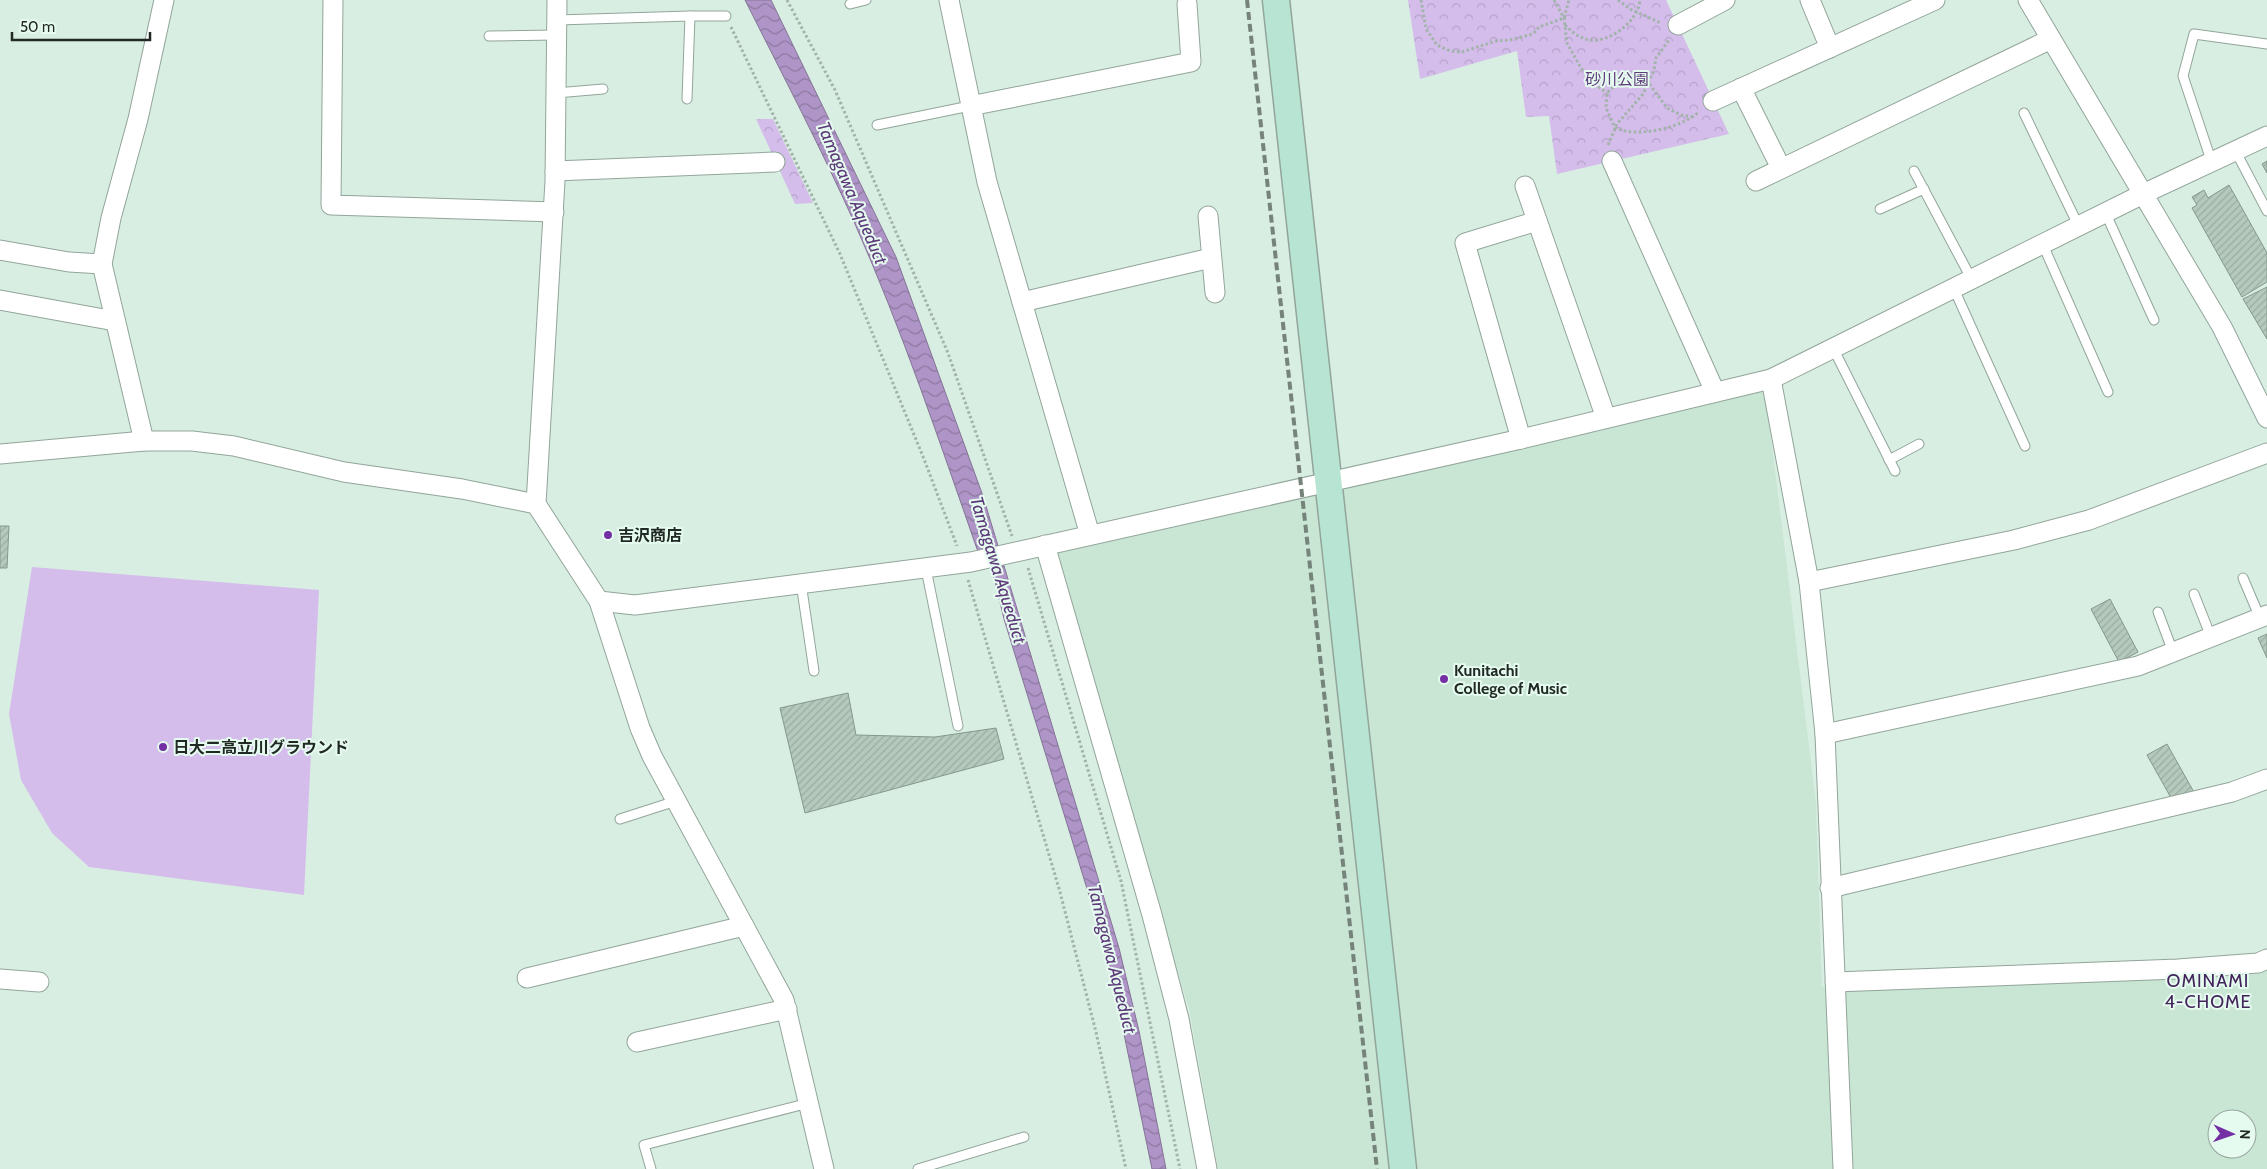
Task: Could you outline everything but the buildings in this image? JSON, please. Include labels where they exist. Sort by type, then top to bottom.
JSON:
[{"type":"street","points":[[144,441],[102,264],[111,218],[138,119],[164,0]]},
{"type":"street","points":[[333,0],[331,205],[554,212]]},
{"type":"street","points":[[557,0],[554,212],[536,504],[599,601],[640,728],[676,801],[784,1000],[824,1169]]},
{"type":"street","points":[[949,0],[986,182],[1090,535]]},
{"type":"street","points":[[1276,0],[1403,1169]]},
{"type":"street","points":[[1678,25],[1725,0]]},
{"type":"street","points":[[1810,0],[1830,48]]},
{"type":"street","points":[[1713,101],[1935,0]]},
{"type":"street","points":[[2028,0],[2222,327],[2267,418]]},
{"type":"street","points":[[970,106],[1191,62],[1187,4]]},
{"type":"street","points":[[1756,181],[2051,39]]},
{"type":"street","points":[[1741,88],[1781,168]]},
{"type":"street","points":[[599,601],[635,605],[971,562],[1521,438],[1771,379],[2079,228],[2143,194],[2267,136]]},
{"type":"street","points":[[1612,161],[1715,392]]},
{"type":"street","points":[[555,171],[775,162]]},
{"type":"street","points":[[1525,186],[1606,418]]},
{"type":"street","points":[[1208,216],[1215,293]]},
{"type":"street","points":[[1521,438],[1465,243],[1537,222]]},
{"type":"street","points":[[0,250],[69,262],[102,264]]},
{"type":"street","points":[[1022,302],[1211,258]]},
{"type":"street","points":[[0,300],[115,321]]},
{"type":"street","points":[[1771,379],[1809,582],[1825,734],[1842,1169]]},
{"type":"street","points":[[0,454],[144,441],[192,441],[234,446],[344,472],[462,489],[536,504]]},
{"type":"street","points":[[1809,582],[2014,540],[2089,520],[2267,454]]},
{"type":"street","points":[[1045,545],[1152,915],[1180,1020],[1207,1169]]},
{"type":"street","points":[[1825,734],[2138,666],[2263,616]]},
{"type":"street","points":[[1830,888],[2232,792],[2267,779]]},
{"type":"street","points":[[528,978],[744,926]]},
{"type":"street","points":[[1835,982],[2178,969],[2267,960]]},
{"type":"street","points":[[0,979],[39,982]]},
{"type":"street","points":[[637,1042],[787,1010]]},
{"type":"lane","points":[[850,4],[866,0]]},
{"type":"lane","points":[[687,100],[690,16]]},
{"type":"lane","points":[[489,36],[557,27],[690,16],[726,16]]},
{"type":"lane","points":[[2212,163],[2183,76],[2194,34],[2267,44]]},
{"type":"lane","points":[[556,93],[603,89]]},
{"type":"lane","points":[[876,125],[970,106]]},
{"type":"lane","points":[[2024,113],[2079,228]]},
{"type":"lane","points":[[2236,152],[2267,211]]},
{"type":"lane","points":[[1914,171],[1972,280]]},
{"type":"lane","points":[[1880,209],[1924,189]]},
{"type":"lane","points":[[2106,214],[2154,320]]},
{"type":"lane","points":[[2043,245],[2108,392]]},
{"type":"lane","points":[[1954,289],[2025,446]]},
{"type":"lane","points":[[1833,348],[1895,471]]},
{"type":"lane","points":[[1889,460],[1919,444]]},
{"type":"lane","points":[[926,569],[958,726]]},
{"type":"lane","points":[[2243,578],[2263,616]]},
{"type":"lane","points":[[802,583],[814,671]]},
{"type":"lane","points":[[2194,594],[2211,637]]},
{"type":"lane","points":[[2158,612],[2174,652]]},
{"type":"lane","points":[[620,819],[676,801]]},
{"type":"lane","points":[[651,1169],[644,1145],[809,1103]]},
{"type":"lane","points":[[918,1169],[1024,1137]]},
{"type":"path","points":[[787,0],[835,90],[948,353],[996,486],[1012,552],[1029,569],[1121,881],[1180,1169]]},
{"type":"path","points":[[1421,0],[1426,29],[1438,45],[1450,51],[1462,52],[1496,41],[1533,34],[1539,26],[1564,18]]},
{"type":"path","points":[[1554,0],[1564,18],[1567,43],[1581,68],[1592,82],[1607,93]]},
{"type":"path","points":[[1564,18],[1569,0]]},
{"type":"path","points":[[1612,161],[1607,148],[1615,128],[1643,94],[1654,70],[1656,58],[1678,25],[1655,22],[1618,0]]},
{"type":"path","points":[[1565,25],[1576,35],[1587,40],[1602,39],[1623,28],[1637,13],[1640,0]]},
{"type":"path","points":[[1693,117],[1681,115],[1668,108],[1648,82],[1641,78],[1623,77],[1607,93],[1606,108],[1615,128],[1626,132],[1654,130],[1686,123],[1713,101]]},
{"type":"shaded area","name":"Kunitachi College of Music","points":[[1765,389],[1816,803],[1822,987],[2255,974],[2267,970],[2267,1169],[1218,1169],[1189,1009],[1049,555]]},
{"type":"green space","name":"砂川公園","points":[[1408,0],[1666,0],[1729,134],[1557,174],[1549,116],[1526,117],[1517,51],[1420,79]]},
{"type":"green space","points":[[756,119],[773,119],[813,203],[795,204]]},
{"type":"green space","name":"日大二高立川グラウンド","points":[[32,567],[319,590],[304,895],[89,867],[52,833],[21,780],[9,714]]},
{"type":"water","name":"Tamagawa Aqueduct","points":[[745,0],[771,0],[896,257],[983,496],[1119,948],[1139,1031],[1166,1169],[1152,1169],[1108,957],[1004,619],[993,573],[977,549],[904,345],[855,224],[815,139]]},
{"type":"railway","points":[[1247,0],[1377,1169]]},
{"type":"place","name":"吉沢商店","points":[[608,535]]},
{"type":"place","name":"Kunitachi College of Music","points":[[1444,679]]},
{"type":"place","name":"日大二高立川グラウンド","points":[[163,747]]},
{"type":"district","name":"OMINAMI 4-CHOME","points":[[2208,991]]}]
